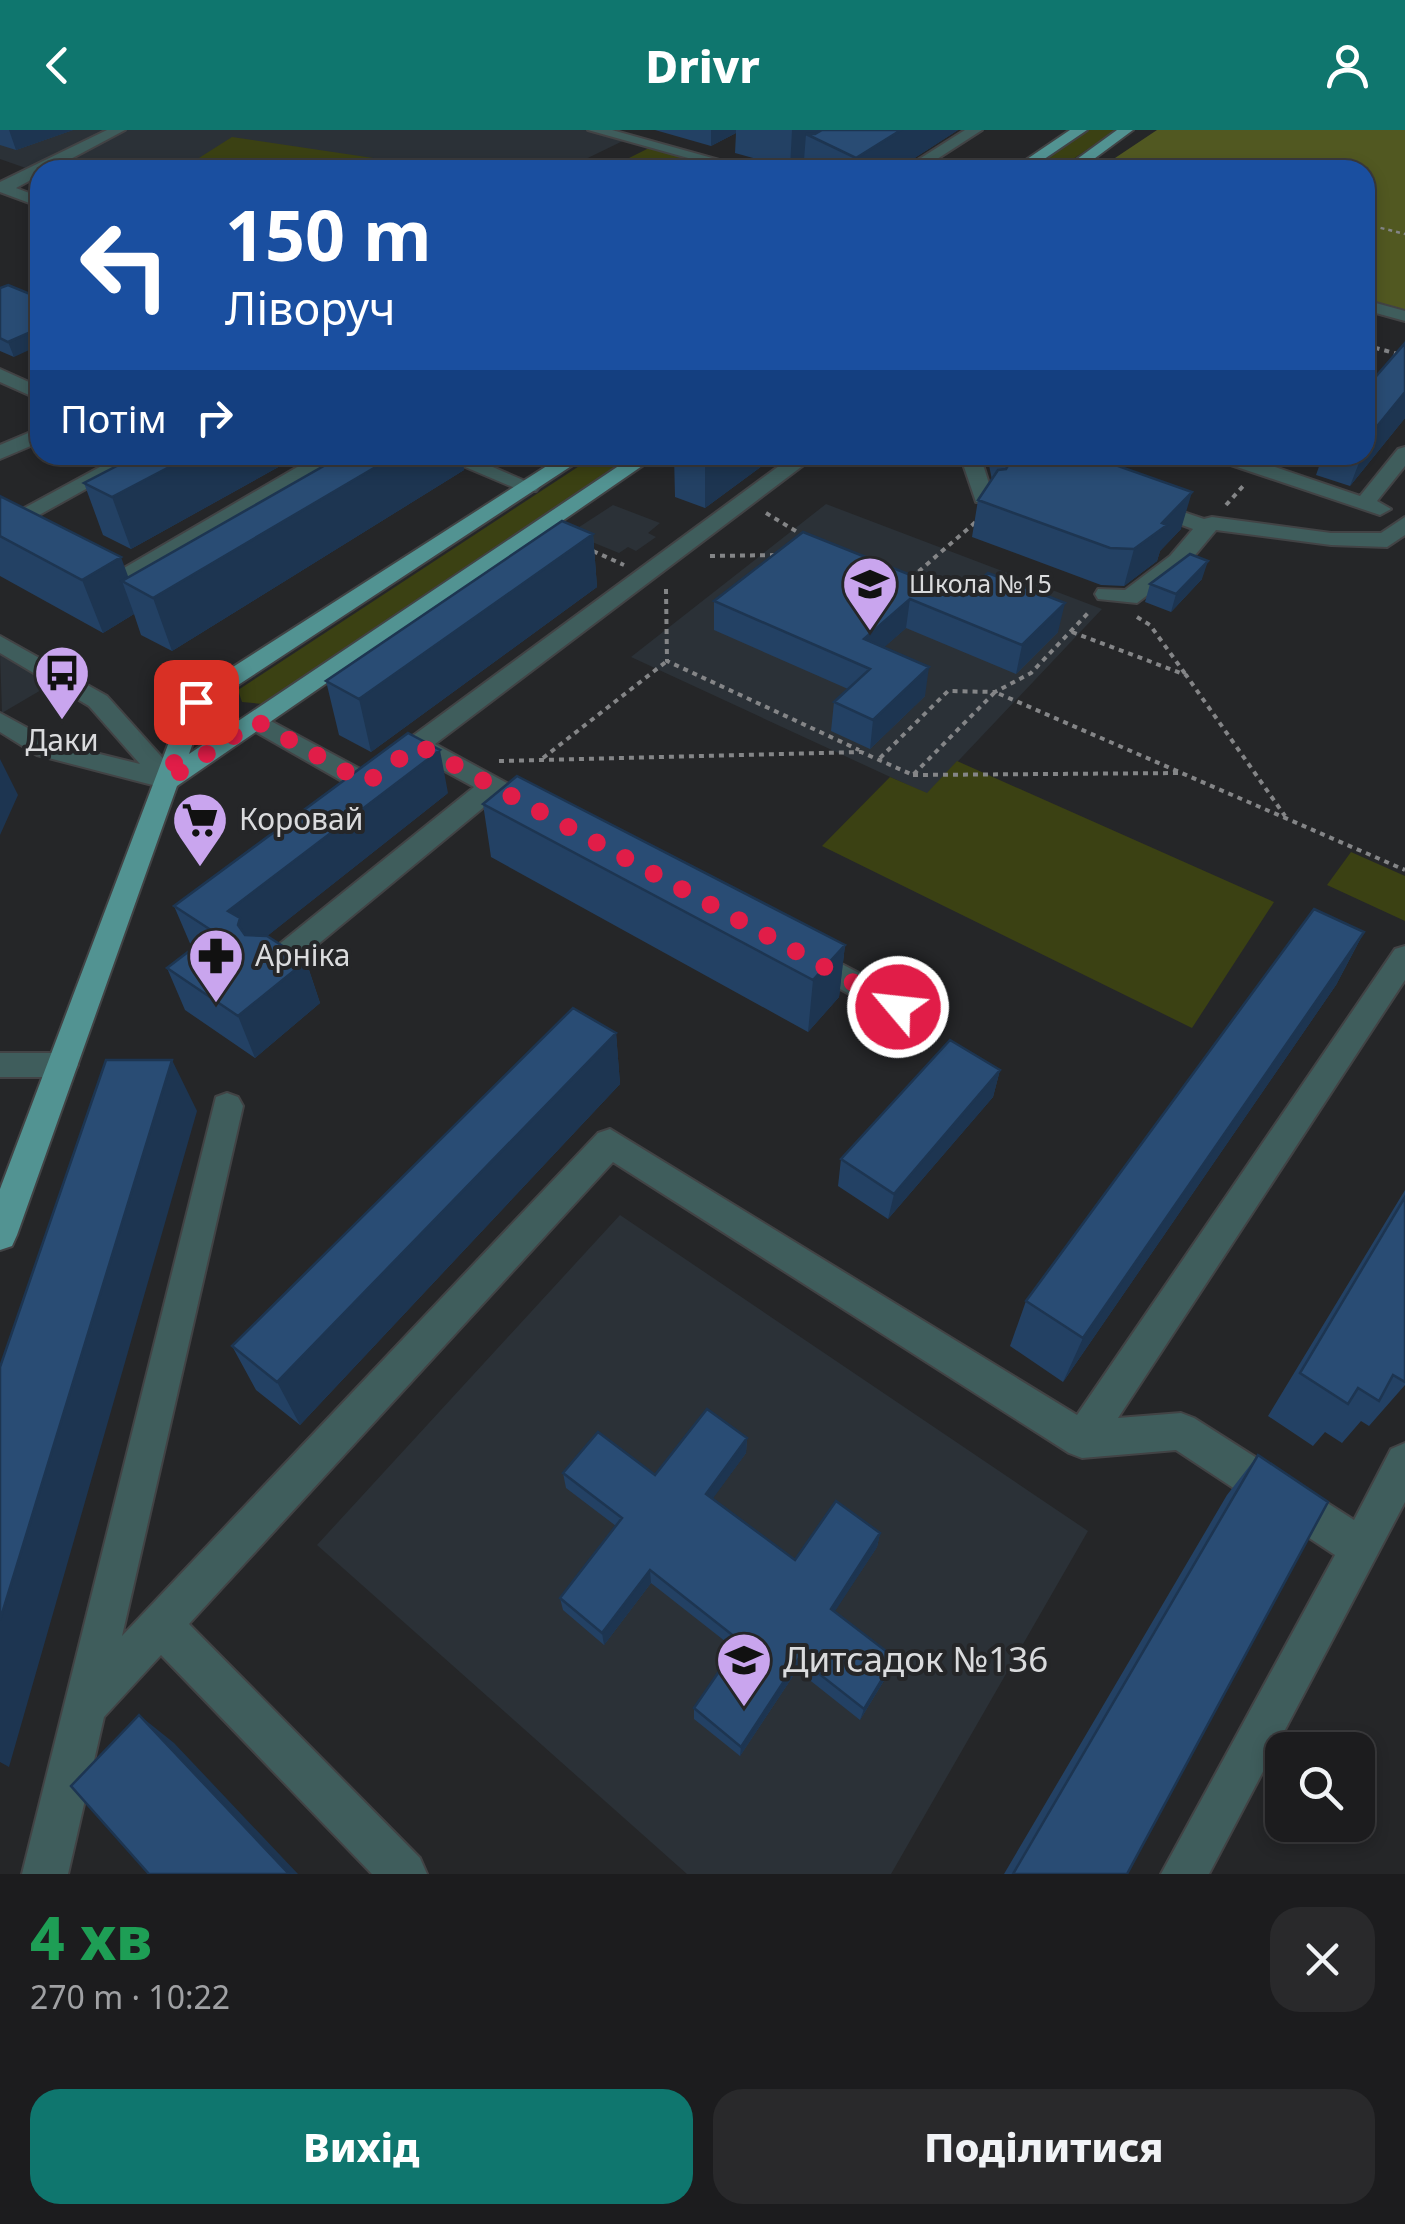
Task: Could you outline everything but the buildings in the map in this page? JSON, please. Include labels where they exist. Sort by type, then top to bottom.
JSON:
[{"type":"main road","points":[[1034,160],[1080,130]]},
{"type":"main road","points":[[1083,160],[1126,130]]},
{"type":"main road","points":[[0,1236],[196,702],[562,465]]},
{"type":"main road","points":[[168,780],[633,465]]},
{"type":"street","points":[[58,160],[118,130]]},
{"type":"street","points":[[594,130],[709,160]]},
{"type":"street","points":[[925,160],[974,130]]},
{"type":"street","points":[[705,159],[733,144]]},
{"type":"street","points":[[2,188],[30,174]]},
{"type":"street","points":[[2,188],[30,197]]},
{"type":"street","points":[[0,211],[30,201]]},
{"type":"street","points":[[1375,308],[1405,316]]},
{"type":"street","points":[[0,375],[30,389]]},
{"type":"street","points":[[0,453],[30,439]]},
{"type":"street","points":[[1364,504],[1405,453]]},
{"type":"street","points":[[8,515],[116,465]]},
{"type":"street","points":[[153,591],[115,571],[314,465]]},
{"type":"street","points":[[473,465],[529,486]]},
{"type":"street","points":[[319,818],[794,465]]},
{"type":"street","points":[[974,465],[987,498]]},
{"type":"street","points":[[1212,522],[1331,539],[1386,540],[1405,520],[1251,465]]},
{"type":"street","points":[[1106,594],[1129,598],[1178,561],[1207,527],[1132,501]]},
{"type":"street","points":[[8,515],[46,535]]},
{"type":"street","points":[[0,644],[98,701],[168,780]]},
{"type":"street","points":[[0,721],[46,749],[168,780]]},
{"type":"street","points":[[256,721],[366,783]]},
{"type":"street","points":[[418,745],[560,823]]},
{"type":"street","points":[[272,966],[493,786]]},
{"type":"street","points":[[780,942],[898,1007]]},
{"type":"street","points":[[1082,1440],[1405,957]]},
{"type":"street","points":[[0,1065],[62,1065]]},
{"type":"street","points":[[45,1874],[227,1106]]},
{"type":"street","points":[[84,1706],[610,1143],[1082,1440],[1181,1431],[1360,1548]]},
{"type":"street","points":[[1184,1874],[1405,1462]]},
{"type":"street","points":[[161,1624],[404,1874]]},
{"type":"path","points":[[1375,226],[1405,234]]},
{"type":"path","points":[[1375,348],[1405,356]]},
{"type":"path","points":[[1212,522],[1241,486],[1269,471]]},
{"type":"path","points":[[900,588],[978,520],[987,498]]},
{"type":"path","points":[[745,501],[808,538]]},
{"type":"path","points":[[593,552],[666,584],[667,661]]},
{"type":"path","points":[[671,556],[794,556]]},
{"type":"path","points":[[913,775],[995,692],[1031,672],[1106,594],[1150,626],[1286,818]]},
{"type":"path","points":[[1070,632],[1186,675]]},
{"type":"path","points":[[667,661],[913,775],[1181,773]]},
{"type":"path","points":[[542,760],[667,661]]},
{"type":"path","points":[[879,759],[948,690],[995,692],[1405,870]]},
{"type":"path","points":[[448,762],[861,752]]},
{"type":"shaded area","points":[[0,130],[605,130],[629,138],[584,160],[30,160],[30,170],[0,159]]},
{"type":"shaded area","name":"Школа №15","points":[[826,504],[1102,609],[927,794],[631,657]]},
{"type":"shaded area","points":[[613,505],[660,523],[648,533],[656,537],[636,551],[628,547],[619,553],[570,533]]},
{"type":"shaded area","points":[[0,653],[53,683],[2,713]]},
{"type":"shaded area","name":"Дитсадок №136","points":[[620,1215],[1088,1531],[891,1874],[687,1874],[317,1545]]},
{"type":"green space","points":[[1089,130],[1116,130],[1072,160],[1044,160]]},
{"type":"green space","points":[[1157,130],[1405,130],[1405,316],[1375,308],[1375,160],[1112,160]]},
{"type":"green space","points":[[232,137],[387,160],[196,160]]},
{"type":"green space","points":[[653,146],[707,160],[625,160]]},
{"type":"green space","points":[[581,465],[618,465],[263,704],[242,702],[238,690]]},
{"type":"green space","points":[[957,761],[1274,902],[1192,1028],[822,846],[890,777],[927,793]]},
{"type":"green space","points":[[1351,852],[1405,876],[1405,921],[1327,885]]},
{"type":"place","name":"Школа №15","points":[[870,633]]},
{"type":"place","name":"Даки","points":[[62,722]]},
{"type":"place","name":"Коровай","points":[[200,869]]},
{"type":"place","name":"Арніка","points":[[216,1005]]},
{"type":"place","name":"Дитсадок №136","points":[[744,1709]]},
{"type":"route","points":[[196,702],[168,780],[256,721],[366,783],[418,745],[898,1007]]}]
